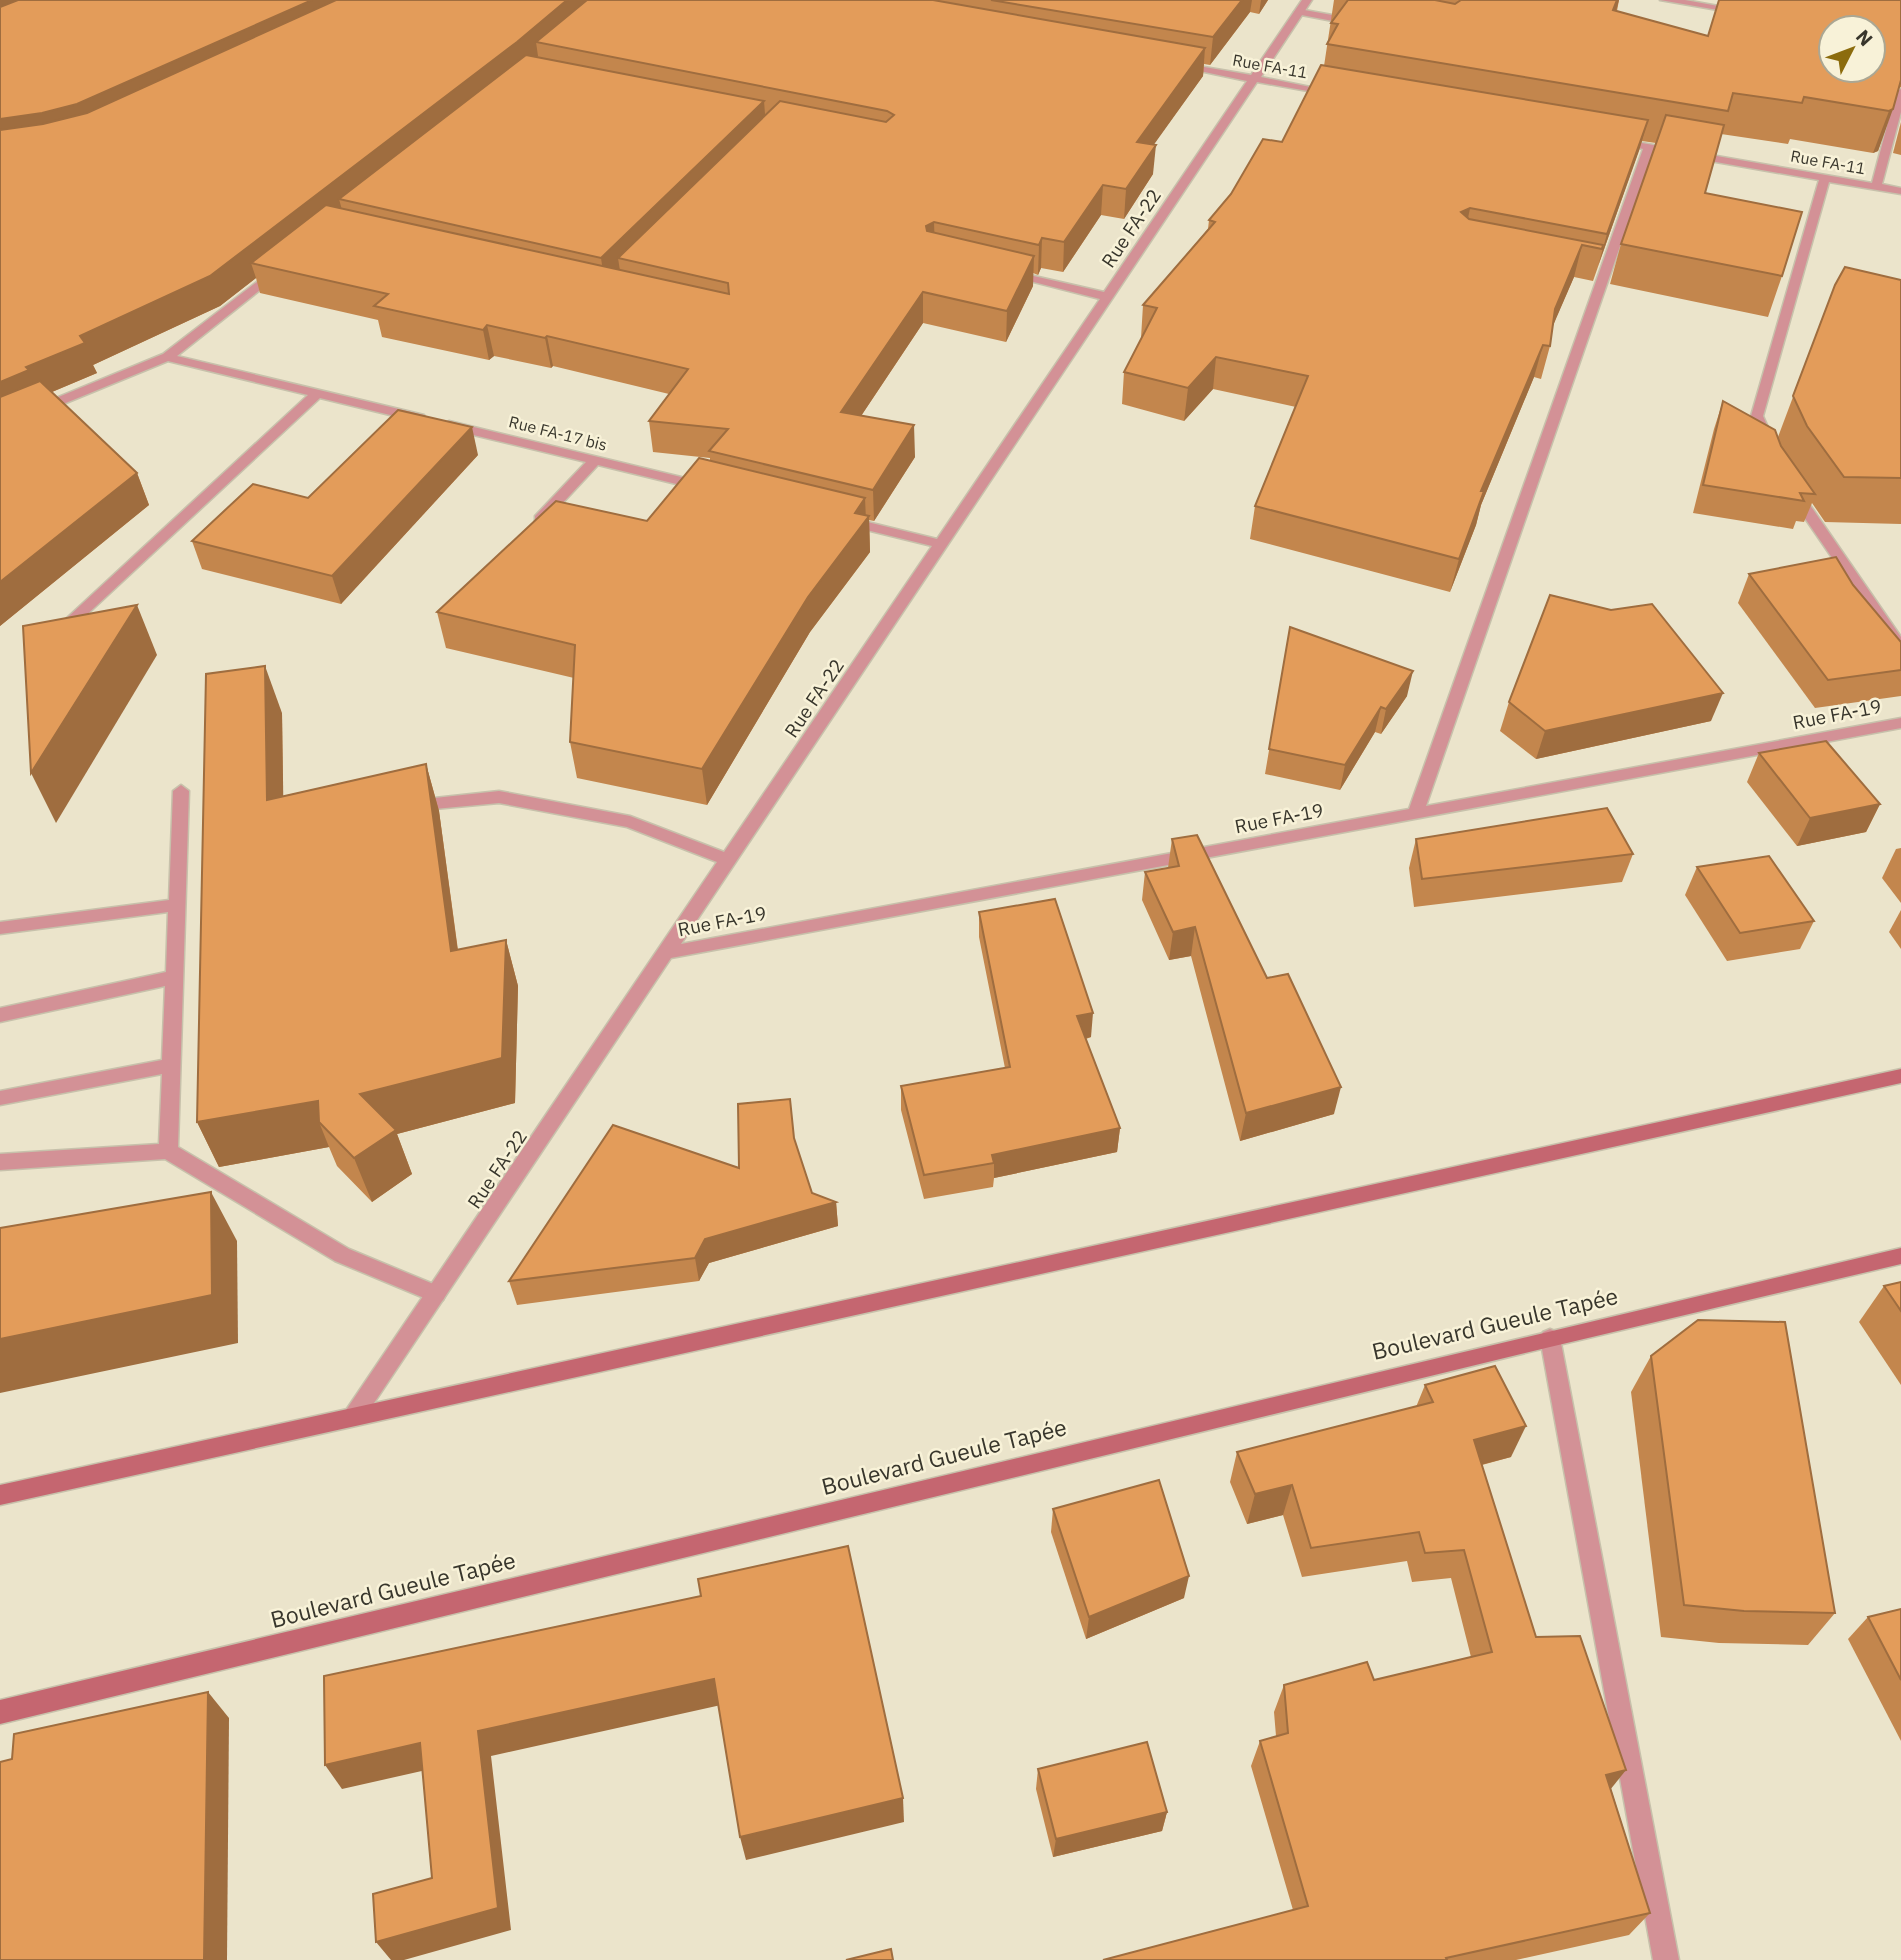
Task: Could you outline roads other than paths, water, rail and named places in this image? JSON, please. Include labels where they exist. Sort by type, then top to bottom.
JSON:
[{"type":"street","points":[[1665,0],[1747,12]]},
{"type":"street","points":[[1303,6],[1366,24]]},
{"type":"street","name":"Rue FA-22","points":[[353,1418],[1303,6]]},
{"type":"street","name":"Rue FA-11","points":[[1174,65],[1336,93]]},
{"type":"street","points":[[1876,187],[1901,92]]},
{"type":"street","name":"Rue FA-11","points":[[1609,140],[1901,191]]},
{"type":"street","points":[[1415,814],[1599,272],[1649,147]]},
{"type":"street","points":[[1776,461],[1757,416],[1825,178]]},
{"type":"street","points":[[0,426],[167,357],[287,262]]},
{"type":"street","points":[[1000,273],[1108,297]]},
{"type":"street","name":"Rue FA-17 bis","points":[[167,357],[715,489]]},
{"type":"street","points":[[49,642],[318,393]]},
{"type":"street","points":[[534,526],[596,460]]},
{"type":"street","points":[[1788,483],[1901,648]]},
{"type":"street","points":[[835,518],[941,544]]},
{"type":"street","name":"Rue FA-19","points":[[666,953],[1901,723]]},
{"type":"street","points":[[168,1151],[181,792]]},
{"type":"street","points":[[402,806],[499,797],[629,822],[729,860]]},
{"type":"street","points":[[0,928],[177,905]]},
{"type":"street","points":[[0,1015],[174,977]]},
{"type":"street","points":[[0,1098],[171,1065]]},
{"type":"street","points":[[0,1495],[1901,1076]]},
{"type":"street","points":[[0,1162],[168,1151],[342,1255],[436,1294]]},
{"type":"street","name":"Boulevard Gueule Tapée","points":[[0,1712],[1550,1338],[1901,1256]]},
{"type":"street","points":[[1550,1338],[1666,1960]]}]
